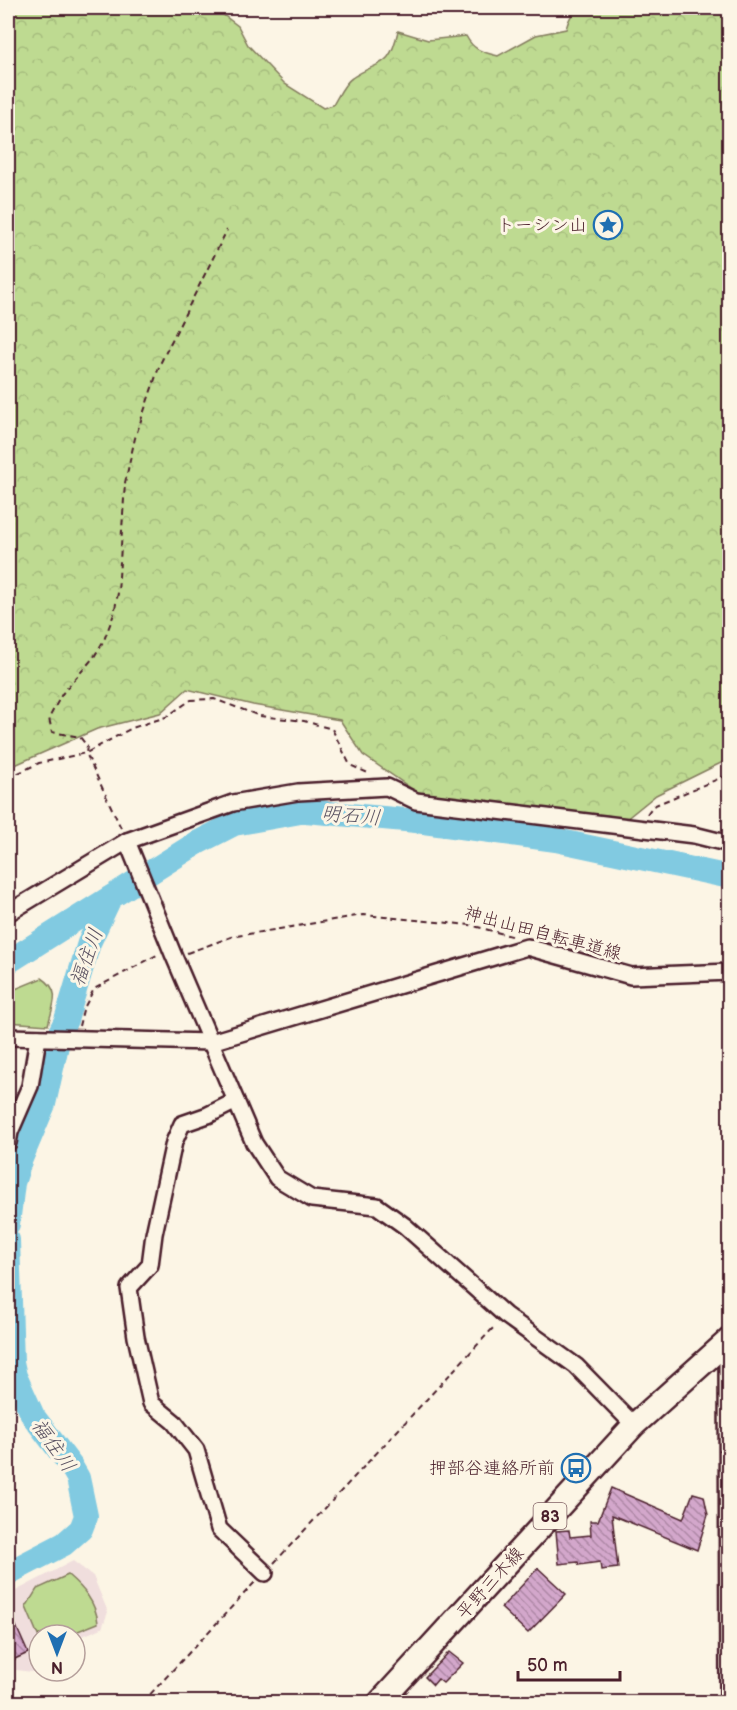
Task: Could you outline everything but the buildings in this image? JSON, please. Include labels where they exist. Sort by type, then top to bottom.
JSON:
[{"type":"main road","name":"平野三木線","points":[[380,1702],[634,1425],[728,1339]]},
{"type":"street","points":[[8,914],[127,841],[233,803],[298,792],[387,787],[416,801],[694,835],[729,844]]},
{"type":"street","points":[[127,841],[172,954],[254,1143],[277,1178],[312,1199],[377,1206],[405,1226],[505,1315],[576,1366],[634,1425]]},
{"type":"street","points":[[8,1037],[211,1042],[527,947],[631,976],[729,972]]},
{"type":"street","points":[[8,1143],[10,1132],[30,1086],[38,1038]]},
{"type":"street","points":[[236,1101],[208,1115],[182,1124],[174,1142],[154,1234],[150,1265],[129,1288],[136,1337],[151,1403],[174,1422],[196,1450],[219,1529],[265,1572]]},
{"type":"street","points":[[728,1339],[728,1702]]},
{"type":"path","points":[[127,841],[86,753],[87,746],[80,737],[52,732],[49,718],[62,694],[94,657],[111,623],[118,593],[125,483],[135,438],[160,364],[227,230]]},
{"type":"path","points":[[8,778],[39,763],[86,753],[132,728],[166,717],[191,700],[214,699],[260,716],[304,721],[332,729],[350,765],[368,773],[387,787]]},
{"type":"path","points":[[638,828],[653,806],[729,774]]},
{"type":"path","name":"神出山田自転車道線","points":[[78,1030],[83,1010],[94,989],[164,951],[180,957],[231,937],[363,915],[470,925],[514,937]]},
{"type":"path","points":[[142,1702],[505,1315]]},
{"type":"shaded area","points":[[73,1561],[93,1576],[108,1612],[102,1628],[87,1634],[87,1623],[27,1623],[27,1671],[8,1669],[8,1595]]},
{"type":"green space","points":[[8,8],[214,8],[238,26],[248,45],[285,84],[323,108],[333,105],[349,80],[387,58],[395,44],[398,31],[428,40],[466,36],[476,48],[498,56],[536,35],[566,29],[571,15],[583,8],[729,10],[729,759],[656,795],[625,820],[418,793],[363,755],[340,720],[253,705],[187,689],[160,713],[97,729],[8,768]]},
{"type":"green space","points":[[42,978],[54,993],[54,1004],[48,1025],[8,1022],[8,992]]},
{"type":"green space","points":[[68,1575],[88,1596],[95,1608],[98,1623],[87,1627],[87,1623],[33,1623],[26,1607],[37,1589]]},
{"type":"waterway","name":"明石川","points":[[8,962],[197,843],[234,824],[306,811],[416,821],[556,840],[730,877]]},
{"type":"waterway","name":"福住川","points":[[8,1224],[13,1183],[44,1104],[60,1032],[66,1020],[89,943],[110,898]]},
{"type":"waterway","name":"福住川","points":[[8,1240],[12,1362],[15,1376],[33,1416],[78,1478],[86,1516],[81,1529],[64,1544],[8,1573]]},
{"type":"place","name":"トーシン山","points":[[608,225]]},
{"type":"place","name":"押部谷連絡所前","points":[[576,1468]]}]
